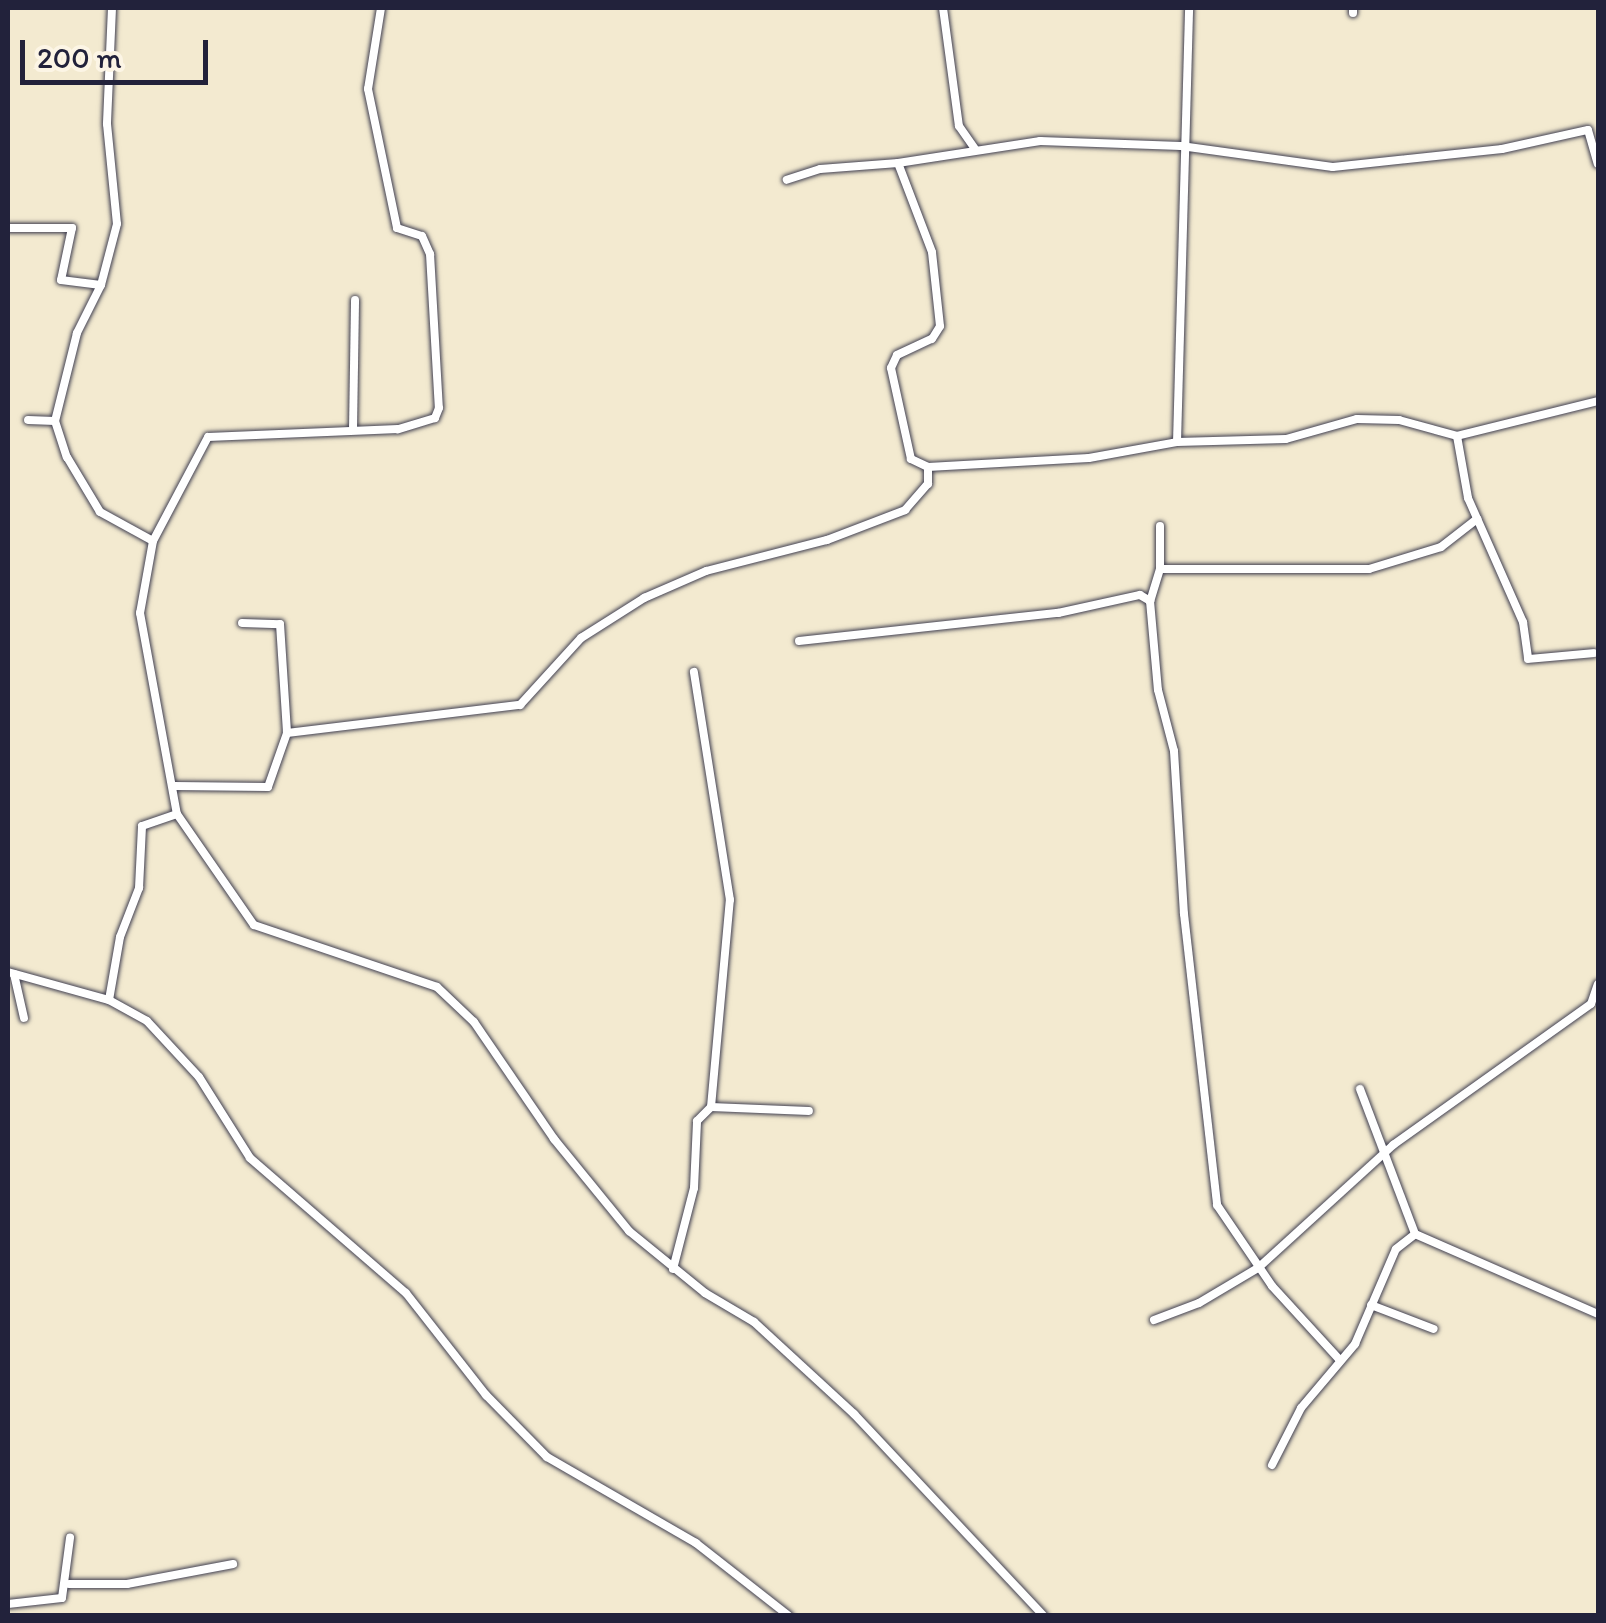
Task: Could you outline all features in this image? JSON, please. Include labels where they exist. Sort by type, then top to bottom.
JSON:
[{"type":"street","points":[[112,8],[106,124],[116,224],[101,285],[77,333],[56,421],[66,456],[100,512],[153,542]]},
{"type":"street","points":[[381,8],[368,89],[397,228],[422,236],[430,254],[438,408],[435,418],[398,429],[208,437],[153,542],[140,613],[164,772],[174,786],[177,814],[254,925],[437,987],[474,1022],[597,1194],[673,1269],[754,1322],[842,1402],[1044,1616]]},
{"type":"street","points":[[943,8],[959,126],[975,149]]},
{"type":"street","points":[[1177,442],[1181,146],[1189,8]]},
{"type":"street","points":[[788,180],[820,169],[898,163],[1040,141],[1181,146],[1333,167],[1502,149],[1588,130],[1598,164]]},
{"type":"street","points":[[898,163],[932,252],[940,326],[932,339],[897,355],[891,368],[912,460],[928,467],[1090,458],[1177,442],[1286,438],[1357,419],[1399,420],[1457,436],[1598,401]]},
{"type":"street","points":[[8,228],[72,228],[61,280],[101,285]]},
{"type":"street","points":[[353,430],[355,300]]},
{"type":"street","points":[[28,420],[56,421]]},
{"type":"street","points":[[1457,436],[1456,454],[1477,519],[1523,622],[1528,659],[1594,653]]},
{"type":"street","points":[[287,733],[520,704],[582,638],[644,598],[706,571],[828,540],[905,510],[928,484],[928,467]]},
{"type":"street","points":[[1160,569],[1369,569],[1441,547],[1477,519]]},
{"type":"street","points":[[1160,526],[1160,569],[1150,601],[1158,690],[1174,751],[1184,914],[1217,1205],[1258,1268],[1339,1359]]},
{"type":"street","points":[[799,640],[1058,613],[1140,595],[1150,601]]},
{"type":"street","points":[[174,786],[268,787],[287,733],[280,624],[242,623]]},
{"type":"street","points":[[673,1269],[694,1188],[697,1121],[711,1107],[730,900],[694,672]]},
{"type":"street","points":[[108,1000],[120,937],[139,888],[142,826],[177,814]]},
{"type":"street","points":[[11,973],[108,1000],[147,1021],[186,1060],[250,1158],[406,1293],[486,1395],[547,1457],[696,1543],[789,1616]]},
{"type":"street","points":[[11,973],[24,1018]]},
{"type":"street","points":[[1154,1320],[1199,1304],[1258,1268],[1382,1158],[1591,1004],[1598,984]]},
{"type":"street","points":[[1360,1089],[1378,1129],[1382,1158],[1415,1234],[1598,1314]]},
{"type":"street","points":[[711,1107],[809,1111]]},
{"type":"street","points":[[1272,1465],[1302,1408],[1355,1344],[1396,1249],[1415,1234]]},
{"type":"street","points":[[1371,1305],[1434,1329]]},
{"type":"street","points":[[8,1604],[62,1598],[69,1584],[64,1554],[70,1538]]},
{"type":"street","points":[[69,1584],[127,1584],[233,1564]]}]
